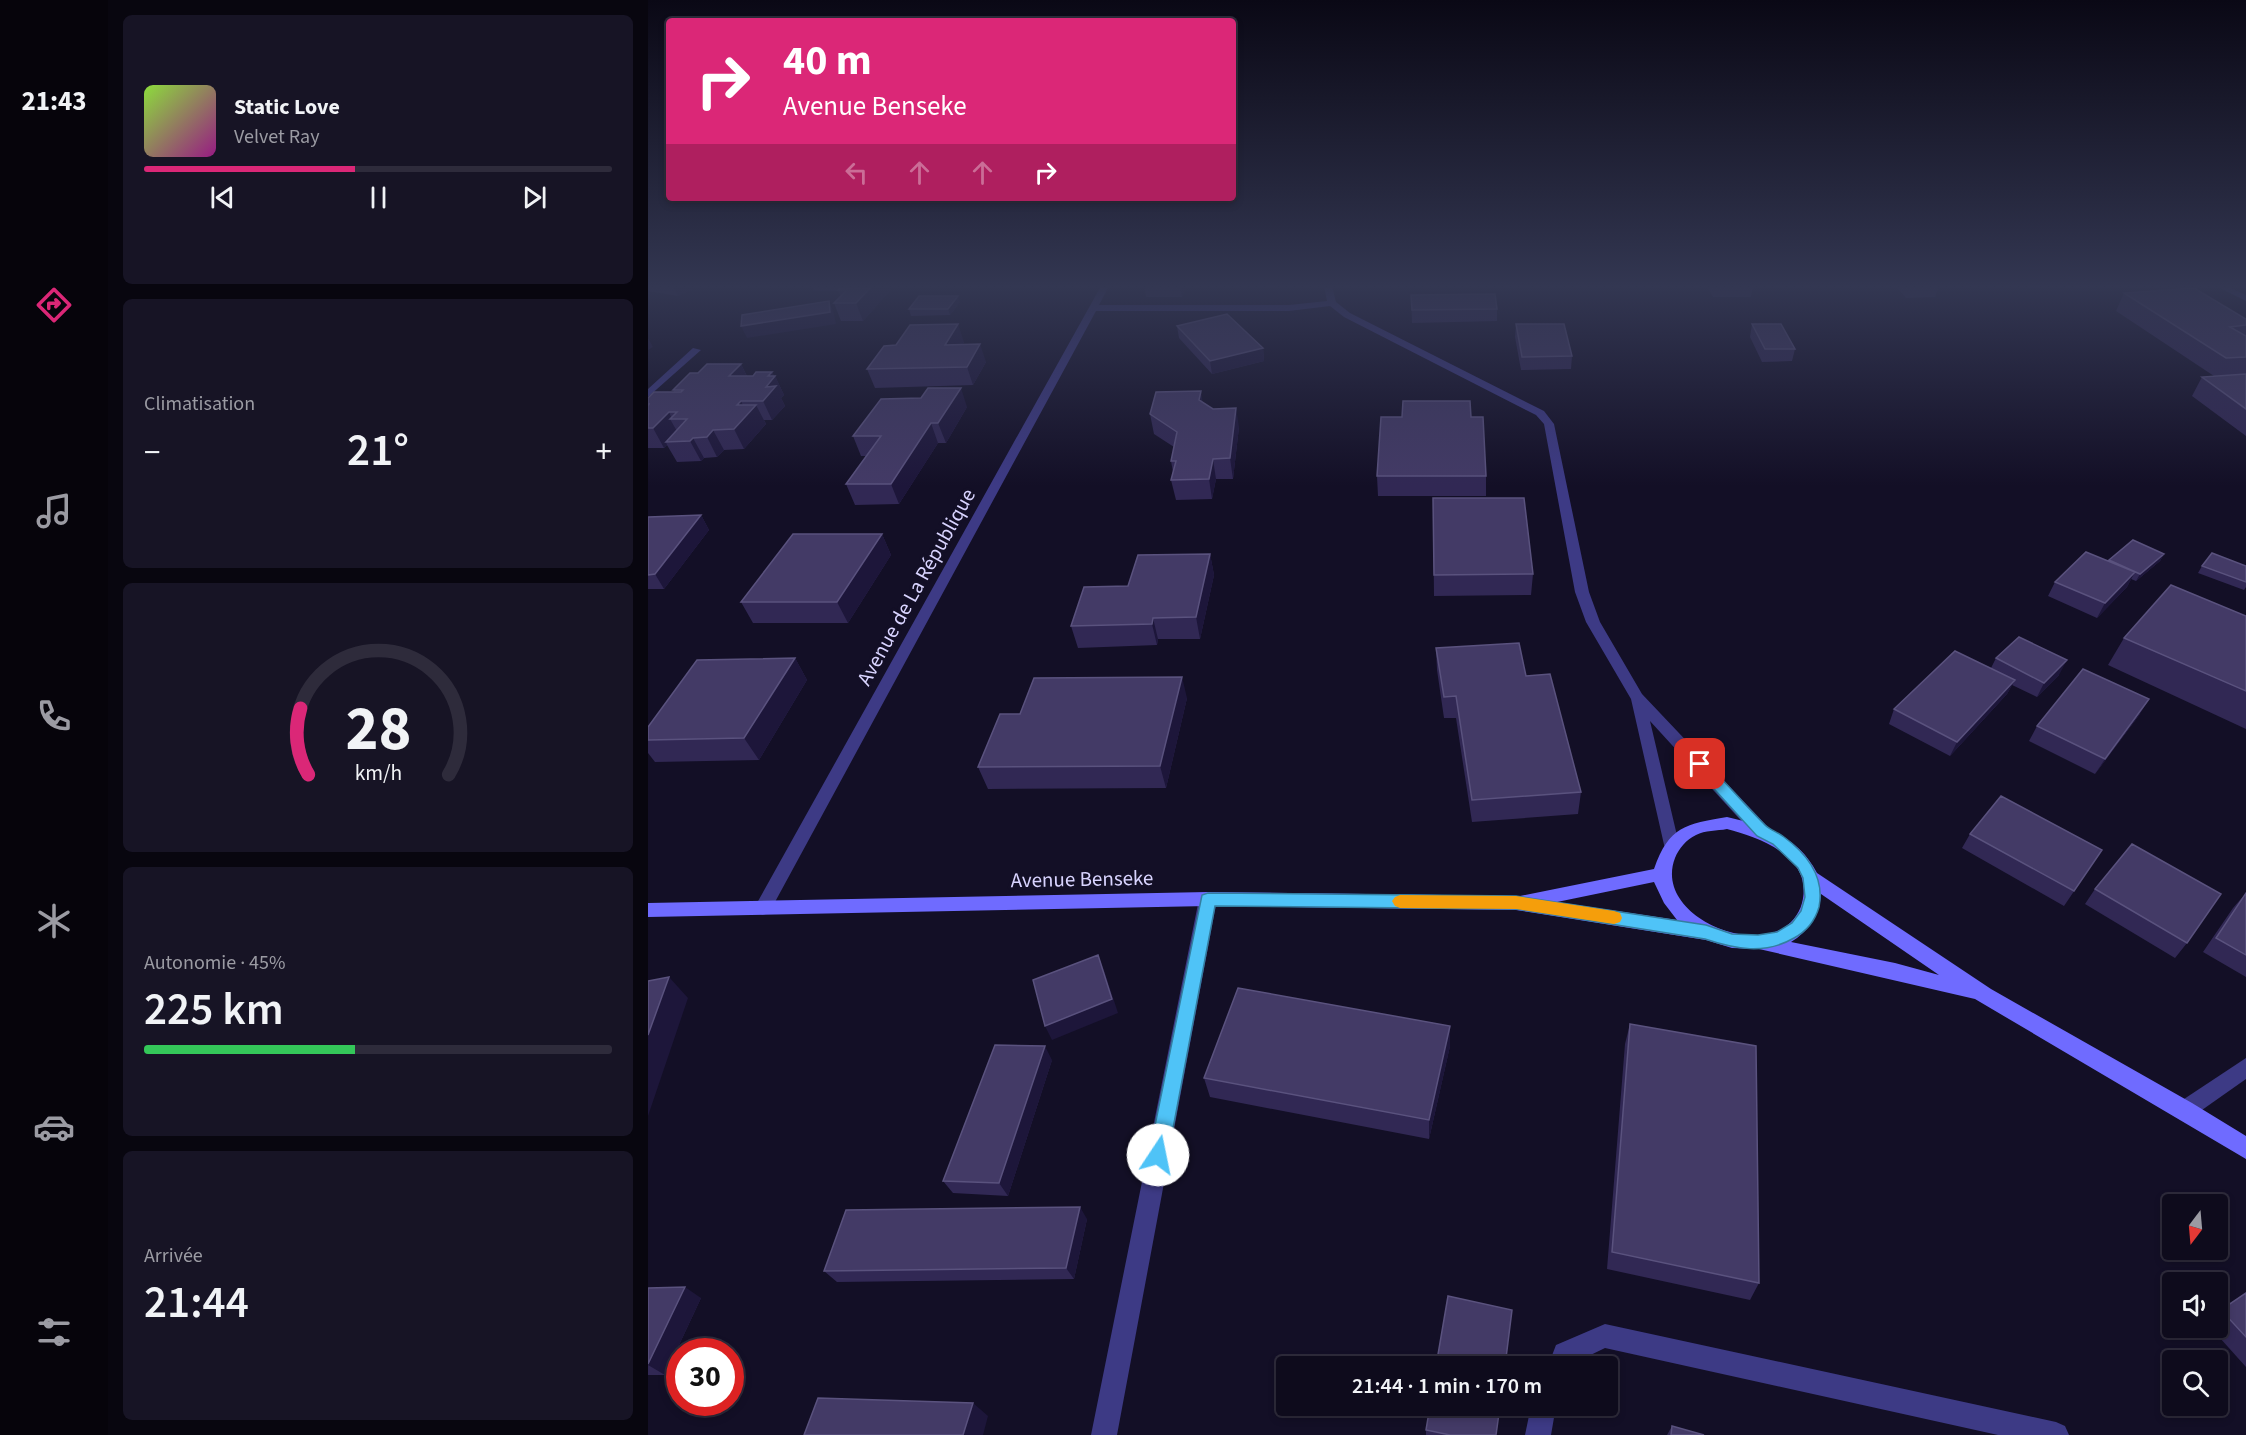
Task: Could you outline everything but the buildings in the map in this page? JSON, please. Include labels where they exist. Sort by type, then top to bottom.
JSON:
[{"type":"street","points":[[648,394],[693,353]]},
{"type":"street","name":"Avenue de La République","points":[[763,908],[1068,353]]},
{"type":"street","points":[[1421,353],[1540,414],[1549,424],[1582,592],[1593,622],[1637,697],[1762,832],[1792,851],[1804,864],[1811,878],[1813,897],[1809,914],[1798,928],[1780,938],[1758,942]]},
{"type":"street","points":[[1637,697],[1671,844],[1662,874],[1665,889],[1674,906],[1688,920],[1706,932]]},
{"type":"street","points":[[1671,844],[1695,828],[1728,824],[1762,832]]},
{"type":"street","points":[[1516,903],[1662,874]]},
{"type":"street","points":[[1811,878],[1984,995],[2185,1110],[2246,1148]]},
{"type":"street","points":[[1104,1435],[1208,899]]},
{"type":"street","name":"Avenue Benseke","points":[[648,910],[1208,899],[1516,903]]},
{"type":"street","points":[[1516,903],[1706,932],[1731,941],[1758,942],[1895,971],[1984,995]]},
{"type":"street","points":[[2185,1110],[2246,1067]]},
{"type":"street","points":[[1564,1356],[1605,1336],[2056,1435]]},
{"type":"street","points":[[1538,1435],[1542,1416]]},
{"type":"slow traffic","points":[[1400,901],[1516,903],[1614,918]]},
{"type":"route","points":[[1158,1155],[1208,899],[1516,903],[1706,932],[1731,941],[1758,942],[1780,938],[1798,928],[1809,914],[1813,897],[1811,878],[1804,864],[1778,840],[1762,832],[1700,764]]}]
